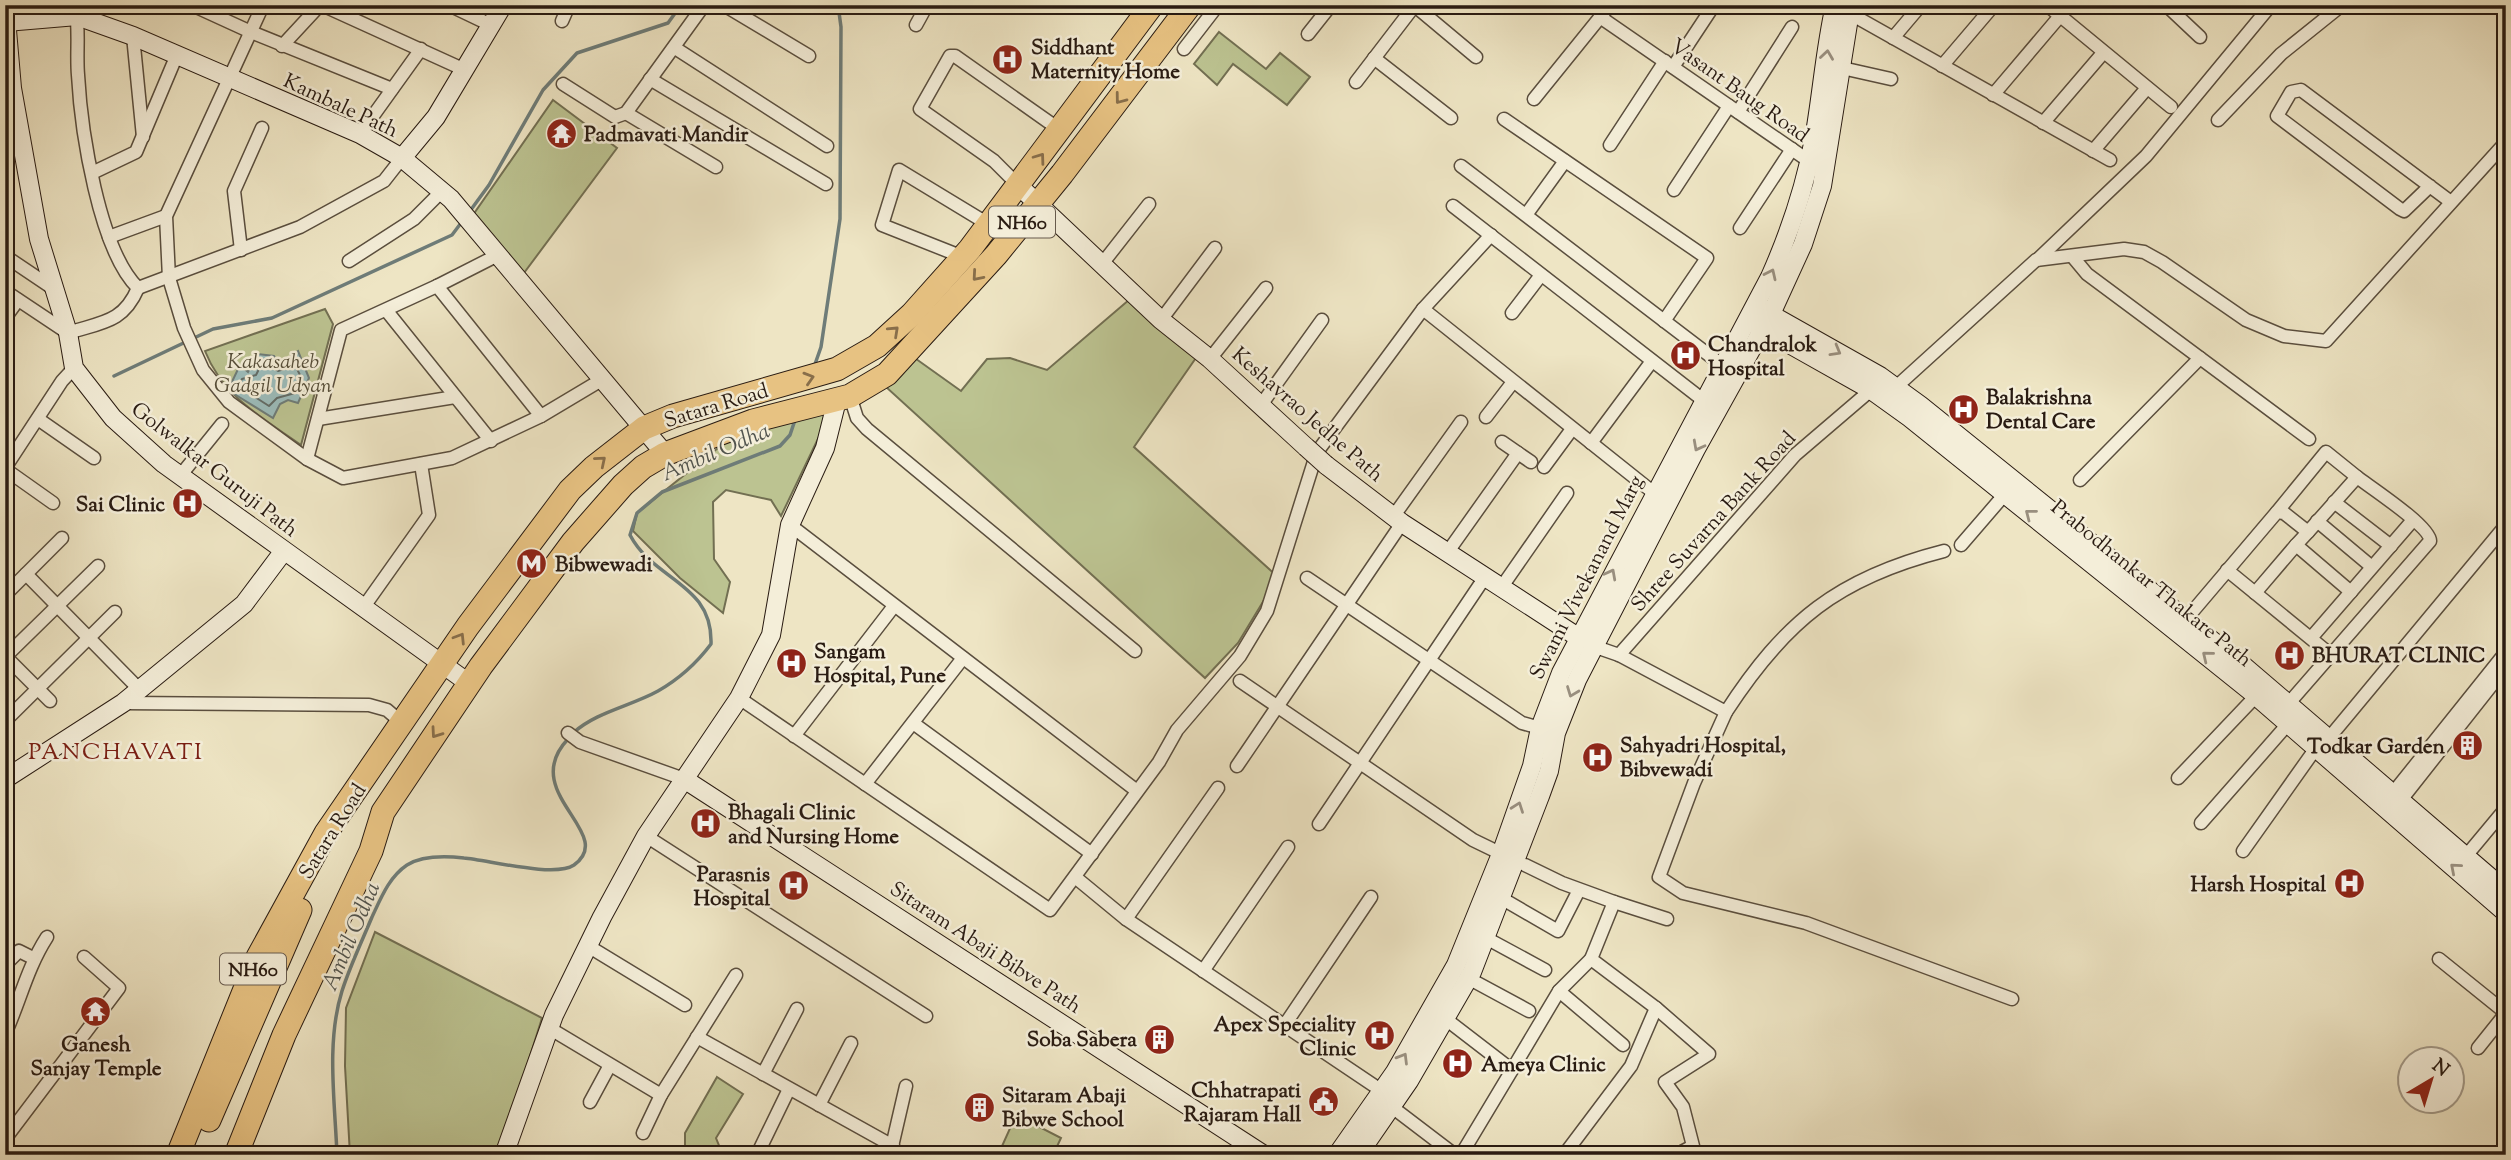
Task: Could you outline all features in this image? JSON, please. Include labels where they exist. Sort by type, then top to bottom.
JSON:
[{"type":"highway","name":"Satara Road","points":[[178,1155],[258,957],[326,834],[354,797],[401,722],[468,626],[570,491],[594,467],[644,428],[685,412],[837,369],[877,346],[912,314],[963,257],[1152,5]]},
{"type":"highway","name":"Satara Road","points":[[236,1155],[284,1035],[371,851],[383,812],[470,684],[573,542],[623,485],[643,467],[665,454],[717,433],[779,413],[837,400],[871,386],[904,358],[1038,204],[1190,5]]},
{"type":"highway","points":[[195,1155],[253,1013],[354,797]]},
{"type":"highway","points":[[222,1155],[358,846],[383,812]]},
{"type":"street","points":[[192,5],[282,46],[391,89]]},
{"type":"street","points":[[263,5],[166,216],[169,278],[184,328],[203,370],[229,402],[307,459],[343,478],[452,458],[541,416],[603,379]]},
{"type":"street","points":[[282,46],[321,5],[465,70]]},
{"type":"street","points":[[449,5],[493,26]]},
{"type":"street","points":[[5,291],[68,333],[120,317],[130,306],[138,288],[300,227],[384,181],[436,117],[493,26],[503,5]]},
{"type":"street","points":[[562,21],[569,5]]},
{"type":"street","points":[[563,84],[615,117],[626,113],[704,5]]},
{"type":"street","points":[[724,5],[809,56]]},
{"type":"street","points":[[916,25],[927,5]]},
{"type":"street","points":[[1184,49],[1218,5]]},
{"type":"street","points":[[1308,34],[1331,5]]},
{"type":"street","points":[[1356,82],[1415,5],[1476,57]]},
{"type":"street","points":[[1534,99],[1610,5]]},
{"type":"street","points":[[1610,145],[1714,5]]},
{"type":"street","points":[[1893,38],[1921,5]]},
{"type":"street","points":[[1942,66],[1994,5]]},
{"type":"street","points":[[2047,5],[2171,107]]},
{"type":"street","points":[[2166,5],[2200,37]]},
{"type":"street","points":[[1896,387],[2146,156],[2271,5]]},
{"type":"street","points":[[2218,120],[2281,54],[2337,6]]},
{"type":"street","points":[[1845,8],[1893,38],[2110,160]]},
{"type":"street","name":"Swami Vivekanand Marg","points":[[1358,1155],[1447,1020],[1468,978],[1486,938],[1549,771],[1556,733],[1585,642],[1654,493],[1703,400],[1722,365],[1759,317],[1804,182],[1818,162],[1842,68],[1845,8]]},
{"type":"street","name":"Swami Vivekanand Marg","points":[[1337,1155],[1382,1091],[1432,1011],[1514,860],[1539,728],[1759,317],[1803,244],[1822,187],[1818,162],[1845,8]]},
{"type":"street","points":[[76,11],[78,75],[92,173],[109,237],[125,275],[138,288]]},
{"type":"street","name":"Kambale Path","points":[[6,15],[76,11],[229,80],[360,134],[402,158],[442,191],[465,216],[665,454]]},
{"type":"street","name":"Golwalkar Guruji Path","points":[[6,15],[13,131],[39,239],[68,333],[74,368],[121,426],[180,476],[470,684]]},
{"type":"street","points":[[1993,95],[2060,16]]},
{"type":"street","name":"Vasant Baug Road","points":[[1600,17],[1791,149],[1818,162]]},
{"type":"street","points":[[1674,190],[1792,27]]},
{"type":"street","points":[[133,36],[143,140]]},
{"type":"street","points":[[675,48],[827,146]]},
{"type":"street","points":[[360,134],[421,49]]},
{"type":"street","points":[[2043,123],[2103,53]]},
{"type":"street","points":[[1018,186],[995,161],[920,108],[950,57],[955,56],[1060,130]]},
{"type":"street","points":[[92,173],[136,152],[176,57]]},
{"type":"street","points":[[1374,58],[1451,118]]},
{"type":"street","points":[[1842,68],[1891,79]]},
{"type":"street","points":[[650,79],[826,184]]},
{"type":"street","points":[[2093,151],[2147,88]]},
{"type":"street","points":[[2430,186],[2412,205],[2404,211],[2400,209],[2277,116],[2281,106],[2291,92],[2301,90],[2430,186],[2451,202]]},
{"type":"street","points":[[626,113],[716,167]]},
{"type":"street","points":[[1504,119],[1707,258],[1664,321]]},
{"type":"street","points":[[241,250],[233,191],[262,128]]},
{"type":"street","points":[[2036,260],[2124,249],[2144,252],[2246,320],[2284,336],[2326,341],[2506,142]]},
{"type":"street","points":[[1740,228],[1791,149]]},
{"type":"street","points":[[1526,215],[1565,161]]},
{"type":"street","points":[[1461,166],[1722,365]]},
{"type":"street","points":[[963,257],[882,225],[899,170],[988,225]]},
{"type":"street","points":[[1804,182],[1822,187]]},
{"type":"street","name":"Keshavrao Jedhe Path","points":[[1018,186],[1161,320],[1210,359],[1326,465],[1397,520],[1585,642]]},
{"type":"street","points":[[349,261],[414,219],[442,191]]},
{"type":"street","points":[[1102,264],[1149,204]]},
{"type":"street","points":[[1453,206],[1703,400]]},
{"type":"street","points":[[109,237],[166,216]]},
{"type":"street","points":[[739,698],[1050,910],[1159,762],[1177,730],[1240,656],[1267,611],[1317,452],[1423,309],[1491,235]]},
{"type":"street","points":[[1161,320],[1215,248]]},
{"type":"street","points":[[307,459],[341,330],[498,255]]},
{"type":"street","points":[[5,256],[54,289]]},
{"type":"street","points":[[2072,256],[2087,274],[2309,439]]},
{"type":"street","points":[[1512,313],[1541,275]]},
{"type":"street","points":[[437,286],[541,416]]},
{"type":"street","points":[[1210,359],[1266,288]]},
{"type":"street","points":[[5,318],[18,300]]},
{"type":"street","points":[[1423,309],[1654,493]]},
{"type":"street","points":[[386,310],[491,441]]},
{"type":"street","name":"Prabodhankar Thakare Path","points":[[1759,317],[1896,387],[2187,618],[2240,673],[2256,696],[2288,724],[2323,743],[2397,797],[2506,891]]},
{"type":"street","name":"Prabodhankar Thakare Path","points":[[1759,317],[1871,390],[2240,673],[2289,703],[2323,743],[2506,913]]},
{"type":"street","points":[[1261,405],[1322,320]]},
{"type":"street","points":[[2080,480],[2200,358]]},
{"type":"street","points":[[1591,443],[1652,361]]},
{"type":"street","points":[[53,503],[5,468],[74,368]]},
{"type":"street","points":[[1486,417],[1513,382]]},
{"type":"street","name":"Shree Suvarna Bank Road","points":[[1619,655],[1795,455],[1871,390]]},
{"type":"street","points":[[318,419],[455,397]]},
{"type":"street","points":[[504,1155],[549,1028],[588,946],[646,836],[739,698],[771,635],[790,525],[825,448],[837,400],[867,429],[1135,651]]},
{"type":"street","points":[[38,419],[94,458]]},
{"type":"street","points":[[1237,766],[1349,605],[1397,520],[1461,422]]},
{"type":"street","points":[[180,476],[222,424]]},
{"type":"street","points":[[1502,442],[1537,465],[1572,429]]},
{"type":"street","points":[[2187,618],[2326,452],[2413,520],[2428,533],[2430,541],[2289,703]]},
{"type":"street","points":[[1447,552],[1518,453]]},
{"type":"street","points":[[363,608],[429,515],[421,464]]},
{"type":"street","points":[[2255,593],[2357,477]]},
{"type":"street","points":[[1501,588],[1567,493]]},
{"type":"street","points":[[1961,545],[2005,494]]},
{"type":"street","points":[[2334,502],[2391,546]]},
{"type":"street","points":[[2277,512],[2284,513],[2308,532]]},
{"type":"street","points":[[2311,638],[2413,520]]},
{"type":"street","points":[[2317,521],[2372,567]]},
{"type":"street","points":[[790,525],[1137,791]]},
{"type":"street","points":[[2243,850],[2323,743],[2506,525]]},
{"type":"street","points":[[5,595],[62,538]]},
{"type":"street","points":[[2296,545],[2351,592]]},
{"type":"street","points":[[1944,551],[1901,562],[1856,581],[1817,608],[1776,643],[1726,712],[1694,783],[1659,877],[1683,893],[1805,923],[2012,999]]},
{"type":"street","points":[[5,779],[139,690],[244,604],[283,552]]},
{"type":"street","points":[[50,701],[5,657],[98,566]]},
{"type":"street","points":[[2227,570],[2331,655]]},
{"type":"street","points":[[26,574],[139,690]]},
{"type":"street","points":[[1319,824],[1485,577]]},
{"type":"street","points":[[1307,578],[1522,723],[1539,728]]},
{"type":"street","points":[[794,736],[894,606]]},
{"type":"street","points":[[5,721],[115,612]]},
{"type":"street","points":[[1585,642],[1619,655],[1726,712]]},
{"type":"street","points":[[2397,797],[2506,652]]},
{"type":"street","points":[[865,784],[963,658]]},
{"type":"street","points":[[2397,797],[2506,667]]},
{"type":"street","points":[[1240,681],[1473,840],[1579,890],[1667,919]]},
{"type":"street","points":[[2178,778],[2256,696]]},
{"type":"street","points":[[123,703],[369,705],[387,710],[401,722]]},
{"type":"street","points":[[913,723],[1092,854]]},
{"type":"street","points":[[2201,823],[2288,724]]},
{"type":"street","points":[[568,733],[580,742],[684,779]]},
{"type":"street","name":"Sitaram Abaji Bibve Path","points":[[684,779],[1264,1155]]},
{"type":"street","points":[[1126,919],[1218,788]]},
{"type":"street","points":[[2466,856],[2506,808]]},
{"type":"street","points":[[646,836],[926,1016]]},
{"type":"street","points":[[1203,971],[1288,847]]},
{"type":"street","points":[[1075,877],[1126,919],[1382,1091]]},
{"type":"street","points":[[1501,898],[1558,931],[1579,890]]},
{"type":"street","points":[[1284,1026],[1371,897]]},
{"type":"street","points":[[1461,1155],[1559,991],[1591,959],[1614,902]]},
{"type":"street","points":[[5,1034],[15,1014],[33,958],[47,937]]},
{"type":"street","points":[[1486,938],[1545,970]]},
{"type":"street","points":[[588,946],[685,1005]]},
{"type":"street","points":[[5,965],[19,951],[33,958]]},
{"type":"street","points":[[5,1139],[119,988],[84,957]]},
{"type":"street","points":[[1591,959],[1656,1008],[1709,1054],[1665,1082],[1683,1107],[1693,1146],[1676,1155]]},
{"type":"street","points":[[2440,959],[2506,1013],[2478,1048]]},
{"type":"street","points":[[643,1133],[662,1095],[736,975]]},
{"type":"street","points":[[1468,978],[1530,1011]]},
{"type":"street","points":[[1559,991],[1623,1045]]},
{"type":"street","points":[[1564,1155],[1631,1066],[1656,1008]]},
{"type":"street","points":[[762,1074],[797,1009]]},
{"type":"street","points":[[1447,1020],[1512,1069]]},
{"type":"street","points":[[549,1028],[662,1095]]},
{"type":"street","points":[[697,1037],[819,1105],[891,1150],[906,1086]]},
{"type":"street","points":[[819,1105],[851,1043]]},
{"type":"street","points":[[590,1102],[610,1065]]},
{"type":"street","points":[[757,1155],[789,1088]]},
{"type":"street","points":[[1392,1107],[1455,1155]]},
{"type":"green space","points":[[1219,32],[1266,69],[1280,53],[1310,77],[1287,105],[1233,64],[1217,85],[1194,64]]},
{"type":"green space","points":[[553,100],[617,148],[524,273],[473,215]]},
{"type":"green space","points":[[1130,299],[1198,355],[1134,447],[1278,577],[1238,643],[1205,678],[886,387],[912,356],[961,391],[987,359],[1010,358],[1047,370]]},
{"type":"green space","name":"Kakasaheb Gadgil Udyan","points":[[325,309],[333,324],[301,445],[233,394],[222,381],[205,351]]},
{"type":"green space","points":[[825,411],[827,420],[781,516],[771,500],[726,490],[713,502],[714,559],[730,582],[723,613],[680,578],[633,531],[637,513],[733,436]]},
{"type":"green space","points":[[375,932],[542,1018],[499,1155],[350,1155],[345,1066],[346,1008]]},
{"type":"green space","points":[[717,1077],[743,1094],[716,1138],[720,1148],[716,1155],[695,1155],[685,1147],[685,1133]]},
{"type":"green space","points":[[1016,1115],[1061,1138],[1053,1155],[998,1155]]},
{"type":"water","points":[[298,351],[309,378],[298,403],[288,400],[280,404],[273,418],[231,392],[230,386],[239,367],[248,372],[258,354],[274,356],[279,365]]},
{"type":"waterway","points":[[470,211],[489,185],[543,90],[577,53],[668,23],[681,5]]},
{"type":"waterway","name":"Ambil Odha","points":[[814,367],[821,347],[840,219],[841,27],[838,5]]},
{"type":"waterway","points":[[114,376],[213,329],[272,318],[452,235],[461,223]]},
{"type":"waterway","name":"Ambil Odha","points":[[573,733],[603,714],[666,686],[693,664],[711,644],[709,624],[703,608],[693,595],[653,563],[630,535],[637,513],[662,492],[780,446],[790,435],[795,420]]},
{"type":"waterway","name":"Ambil Odha","points":[[337,1155],[333,1072],[337,1011],[352,963],[386,888],[407,865],[427,858],[464,858],[552,870],[574,865],[584,853],[584,839],[559,794],[554,777],[555,759],[568,739]]},
{"type":"place","name":"Siddhant Maternity Home","points":[[1008,59]]},
{"type":"place","name":"Padmavati Mandir","points":[[561,134]]},
{"type":"place","name":"Chandralok Hospital","points":[[1685,356]]},
{"type":"place","name":"Balakrishna Dental Care","points":[[1963,409]]},
{"type":"place","name":"Sai Clinic","points":[[188,504]]},
{"type":"place","name":"Bibwewadi","points":[[532,564]]},
{"type":"place","name":"BHURAT CLINIC","points":[[2289,655]]},
{"type":"place","name":"Sangam Hospital, Pune","points":[[791,663]]},
{"type":"place","name":"Todkar Garden","points":[[2468,746]]},
{"type":"place","name":"Sahyadri Hospital, Bibvewadi","points":[[1597,757]]},
{"type":"place","name":"Bhagali Clinic and Nursing Home","points":[[705,824]]},
{"type":"place","name":"Harsh Hospital","points":[[2349,884]]},
{"type":"place","name":"Parasnis Hospital","points":[[793,886]]},
{"type":"place","name":"Ganesh Sanjay Temple","points":[[96,1012]]},
{"type":"place","name":"Apex Speciality Clinic","points":[[1379,1036]]},
{"type":"place","name":"Soba Sabera","points":[[1160,1039]]},
{"type":"place","name":"Ameya Clinic","points":[[1458,1064]]},
{"type":"place","name":"Chhatrapati Rajaram Hall","points":[[1324,1102]]},
{"type":"place","name":"Sitaram Abaji Bibwe School","points":[[979,1107]]},
{"type":"district","name":"PANCHAVATI","points":[[116,751]]}]
